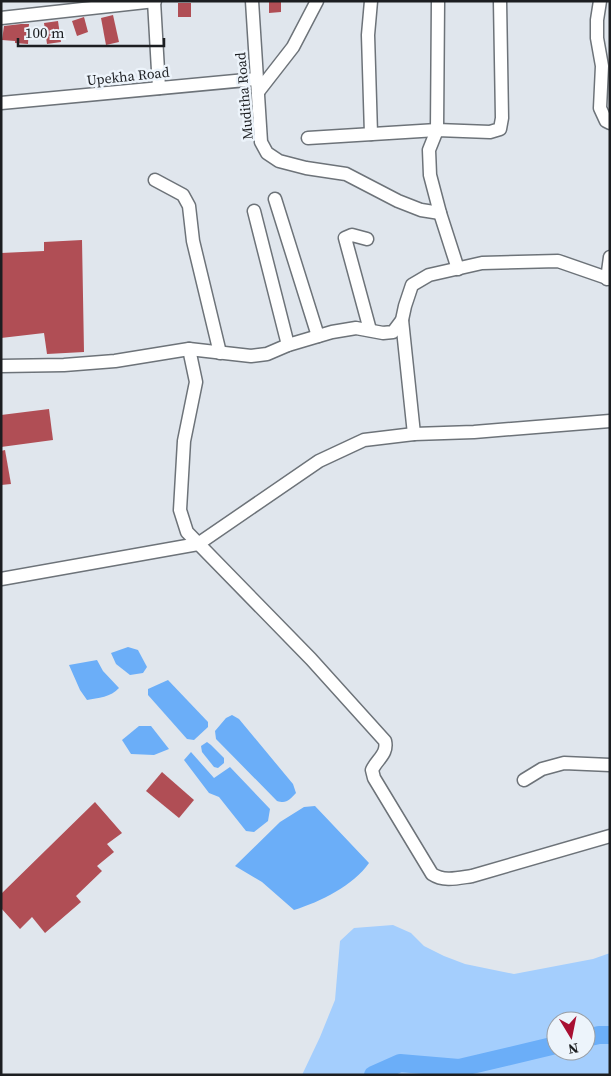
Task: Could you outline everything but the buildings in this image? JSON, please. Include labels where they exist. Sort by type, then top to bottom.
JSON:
[{"type":"street","points":[[1,18],[154,1],[159,88]]},
{"type":"street","name":"Muditha Road","points":[[252,1],[261,142],[267,153],[279,161],[306,168],[346,174],[398,201],[422,210],[440,213]]},
{"type":"street","points":[[258,85],[293,47],[317,1]]},
{"type":"street","points":[[370,134],[368,35],[371,1]]},
{"type":"street","points":[[438,1],[437,130],[429,150],[430,174],[458,269]]},
{"type":"street","points":[[308,138],[437,130],[490,132],[500,129],[502,118],[500,1]]},
{"type":"street","points":[[600,1],[597,20],[597,38],[602,66],[600,108],[606,121],[610,123]]},
{"type":"street","name":"Upekha Road","points":[[1,103],[159,88],[258,85]]},
{"type":"street","points":[[155,180],[183,195],[189,206],[193,241],[220,353]]},
{"type":"street","points":[[275,198],[318,336]]},
{"type":"street","points":[[254,211],[288,345]]},
{"type":"street","points":[[367,238],[352,235],[345,238],[370,330]]},
{"type":"street","points":[[414,434],[402,320],[412,285],[429,275],[482,263],[558,261],[608,279],[610,257]]},
{"type":"street","points":[[1,366],[106,362],[188,349],[251,356],[267,354],[318,336],[356,328],[383,333],[393,332],[402,320]]},
{"type":"street","points":[[188,349],[196,382],[184,441],[180,510],[187,532],[310,659],[385,741],[385,753],[376,761],[372,770],[374,778],[432,874],[438,878],[449,879],[472,876],[610,836]]},
{"type":"street","points":[[1,579],[198,544],[319,461],[364,440],[414,434],[474,432],[610,421]]},
{"type":"street","points":[[524,780],[542,769],[564,763],[610,765]]},
{"type":"shaded area","points":[[128,647],[138,650],[147,667],[143,673],[130,675],[116,664],[111,653]]},
{"type":"shaded area","points":[[97,660],[103,671],[119,688],[100,698],[87,700],[80,690],[69,665]]},
{"type":"shaded area","points":[[168,680],[208,722],[208,727],[194,740],[187,739],[148,695],[148,689]]},
{"type":"shaded area","points":[[232,715],[239,719],[293,784],[296,793],[288,801],[277,801],[216,739],[215,731],[226,718]]},
{"type":"shaded area","points":[[139,726],[151,726],[169,749],[154,755],[131,754],[122,740]]},
{"type":"shaded area","points":[[207,742],[224,758],[224,763],[218,768],[214,767],[202,752],[201,746]]},
{"type":"shaded area","points":[[191,752],[214,778],[230,767],[270,809],[268,821],[254,832],[246,831],[219,797],[209,793],[184,760]]},
{"type":"shaded area","points":[[315,806],[369,863],[355,879],[336,892],[294,910],[262,882],[235,866],[280,822],[304,807]]},
{"type":"shaded area","points":[[393,925],[411,933],[424,946],[444,956],[465,964],[514,974],[593,959],[610,953],[610,1075],[302,1075],[335,1000],[340,941],[354,928]]},
{"type":"waterway","points":[[596,1036],[610,1035]]},
{"type":"waterway","points":[[373,1075],[400,1063],[459,1068],[546,1047]]}]
